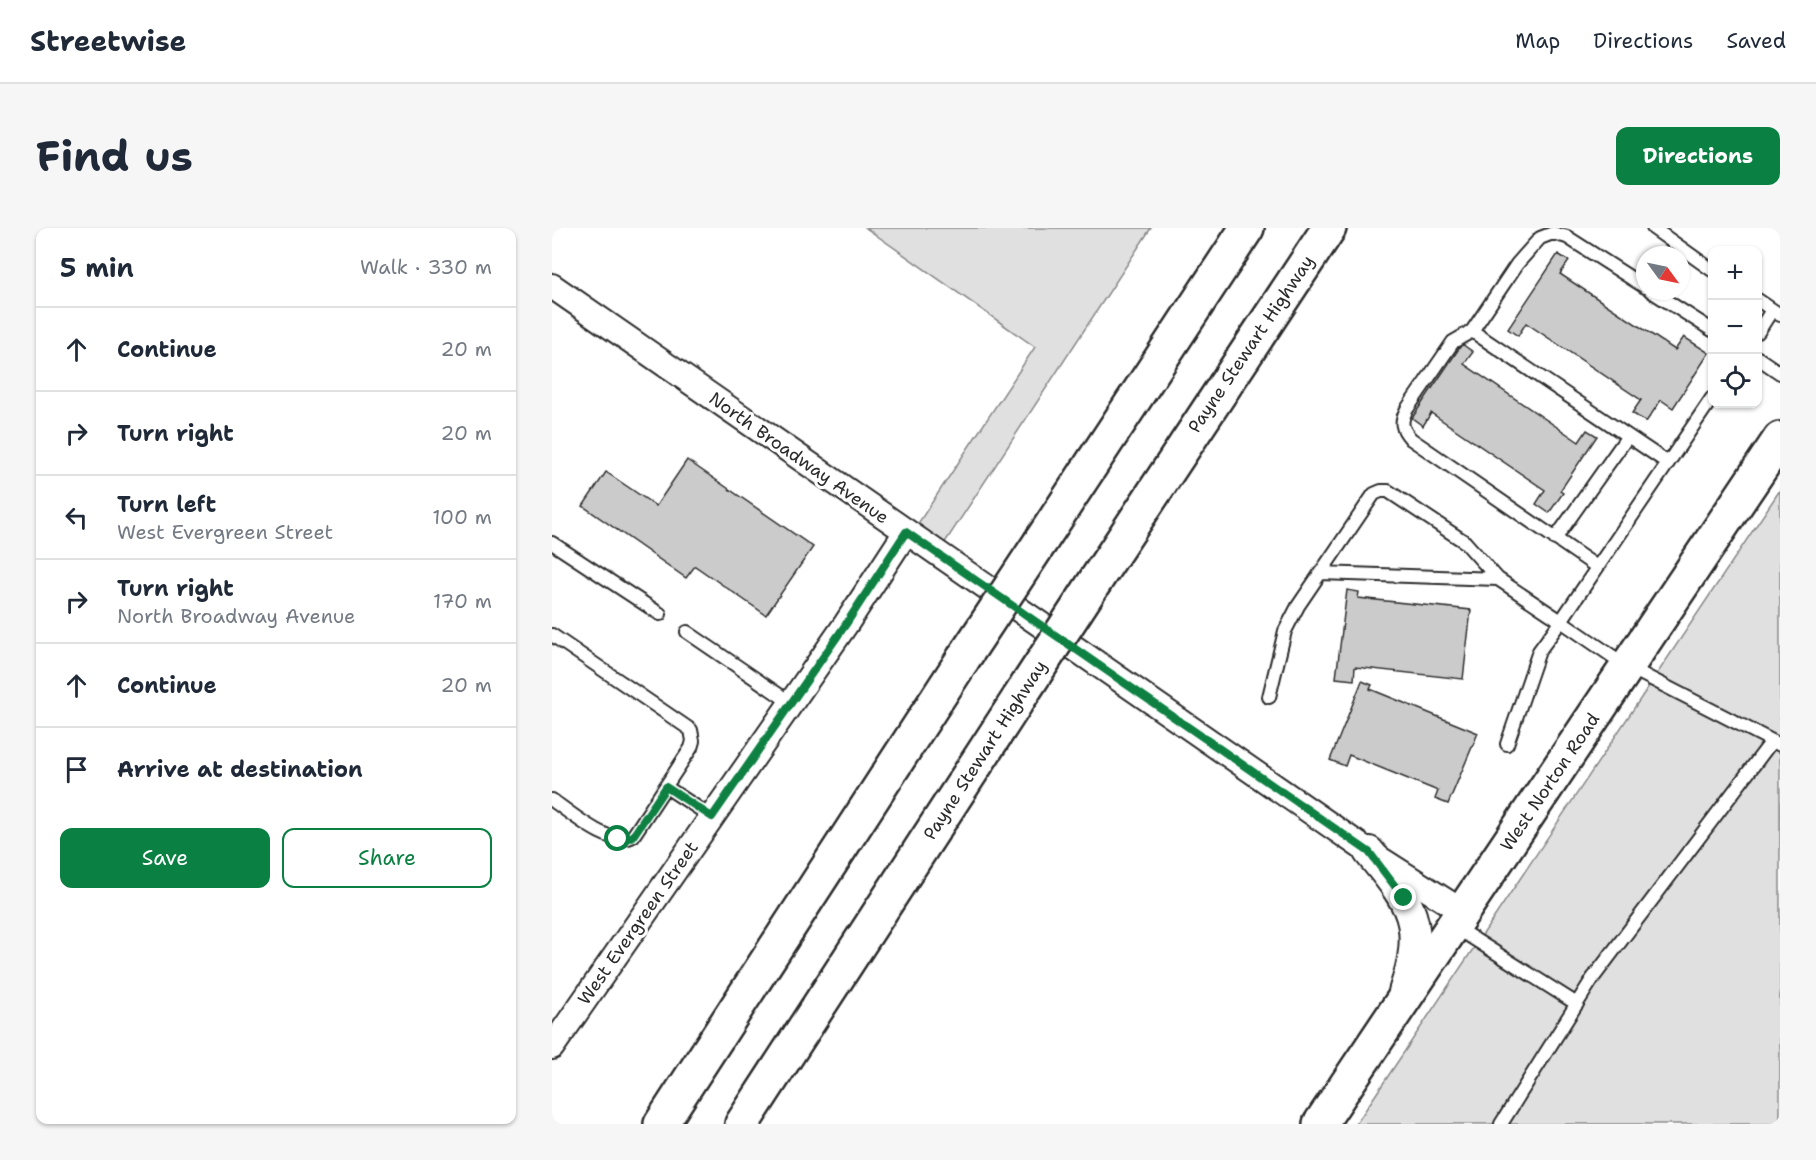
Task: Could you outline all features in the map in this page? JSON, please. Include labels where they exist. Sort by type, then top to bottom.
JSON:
[{"type":"main road","points":[[661,1124],[1247,228]]},
{"type":"main road","name":"Payne Stewart Highway","points":[[742,1124],[1096,580],[1329,228]]},
{"type":"main road","name":"West Norton Road","points":[[1320,1124],[1778,448]]},
{"type":"street","name":"North Broadway Avenue","points":[[552,286],[1369,852],[1458,919]]},
{"type":"street","name":"West Evergreen Street","points":[[552,1047],[791,703],[906,532]]},
{"type":"street","points":[[1369,852],[1404,898],[1415,930],[1416,946],[1413,964],[1401,1002]]},
{"type":"lane","points":[[1653,228],[1708,266]]},
{"type":"lane","points":[[1597,567],[1411,439],[1402,430],[1401,420],[1453,342],[1472,331],[1517,264],[1540,238],[1553,233],[1567,237],[1636,281]]},
{"type":"lane","points":[[1665,300],[1708,327]]},
{"type":"lane","points":[[1762,303],[1776,313],[1762,328]]},
{"type":"lane","points":[[1472,331],[1668,463]]},
{"type":"lane","points":[[1762,361],[1780,373]]},
{"type":"lane","points":[[1507,744],[1539,651],[1708,405]]},
{"type":"lane","points":[[1555,539],[1628,436]]},
{"type":"lane","points":[[1269,697],[1286,632],[1298,606],[1368,501],[1381,490],[1388,491],[1465,542],[1498,579],[1628,667],[1776,743],[1600,969],[1501,1124]]},
{"type":"lane","points":[[552,543],[660,614]]},
{"type":"lane","points":[[1320,573],[1498,579]]},
{"type":"lane","points":[[687,632],[791,703]]},
{"type":"lane","points":[[552,635],[691,730],[693,741],[691,748],[666,787],[633,836],[627,839],[607,837],[552,800]]},
{"type":"lane","points":[[666,787],[712,817]]},
{"type":"lane","points":[[1458,919],[1577,1004]]},
{"type":"shaded area","points":[[866,228],[1151,228],[944,544],[917,525],[1035,347]]},
{"type":"shaded area","points":[[1780,490],[1780,1124],[1356,1124]]},
{"type":"building","points":[[1558,254],[1569,261],[1560,274],[1675,350],[1684,337],[1708,355],[1673,408],[1661,400],[1646,422],[1632,413],[1641,400],[1526,323],[1518,336],[1508,329]]},
{"type":"building","points":[[1462,344],[1473,352],[1464,364],[1579,442],[1587,430],[1597,436],[1560,491],[1563,493],[1549,513],[1536,504],[1545,490],[1431,413],[1423,426],[1412,418]]},
{"type":"building","points":[[687,460],[813,547],[766,615],[695,566],[686,578],[583,506],[606,472],[656,506]]},
{"type":"building","points":[[1347,590],[1359,592],[1358,598],[1471,610],[1463,679],[1355,667],[1354,680],[1336,678]]},
{"type":"building","points":[[1362,681],[1372,685],[1370,689],[1478,733],[1448,804],[1435,799],[1438,791],[1349,755],[1345,766],[1330,760]]},
{"type":"route","points":[[618,839],[633,836],[666,787],[712,817],[846,624],[906,532],[1369,852],[1404,898]]}]
